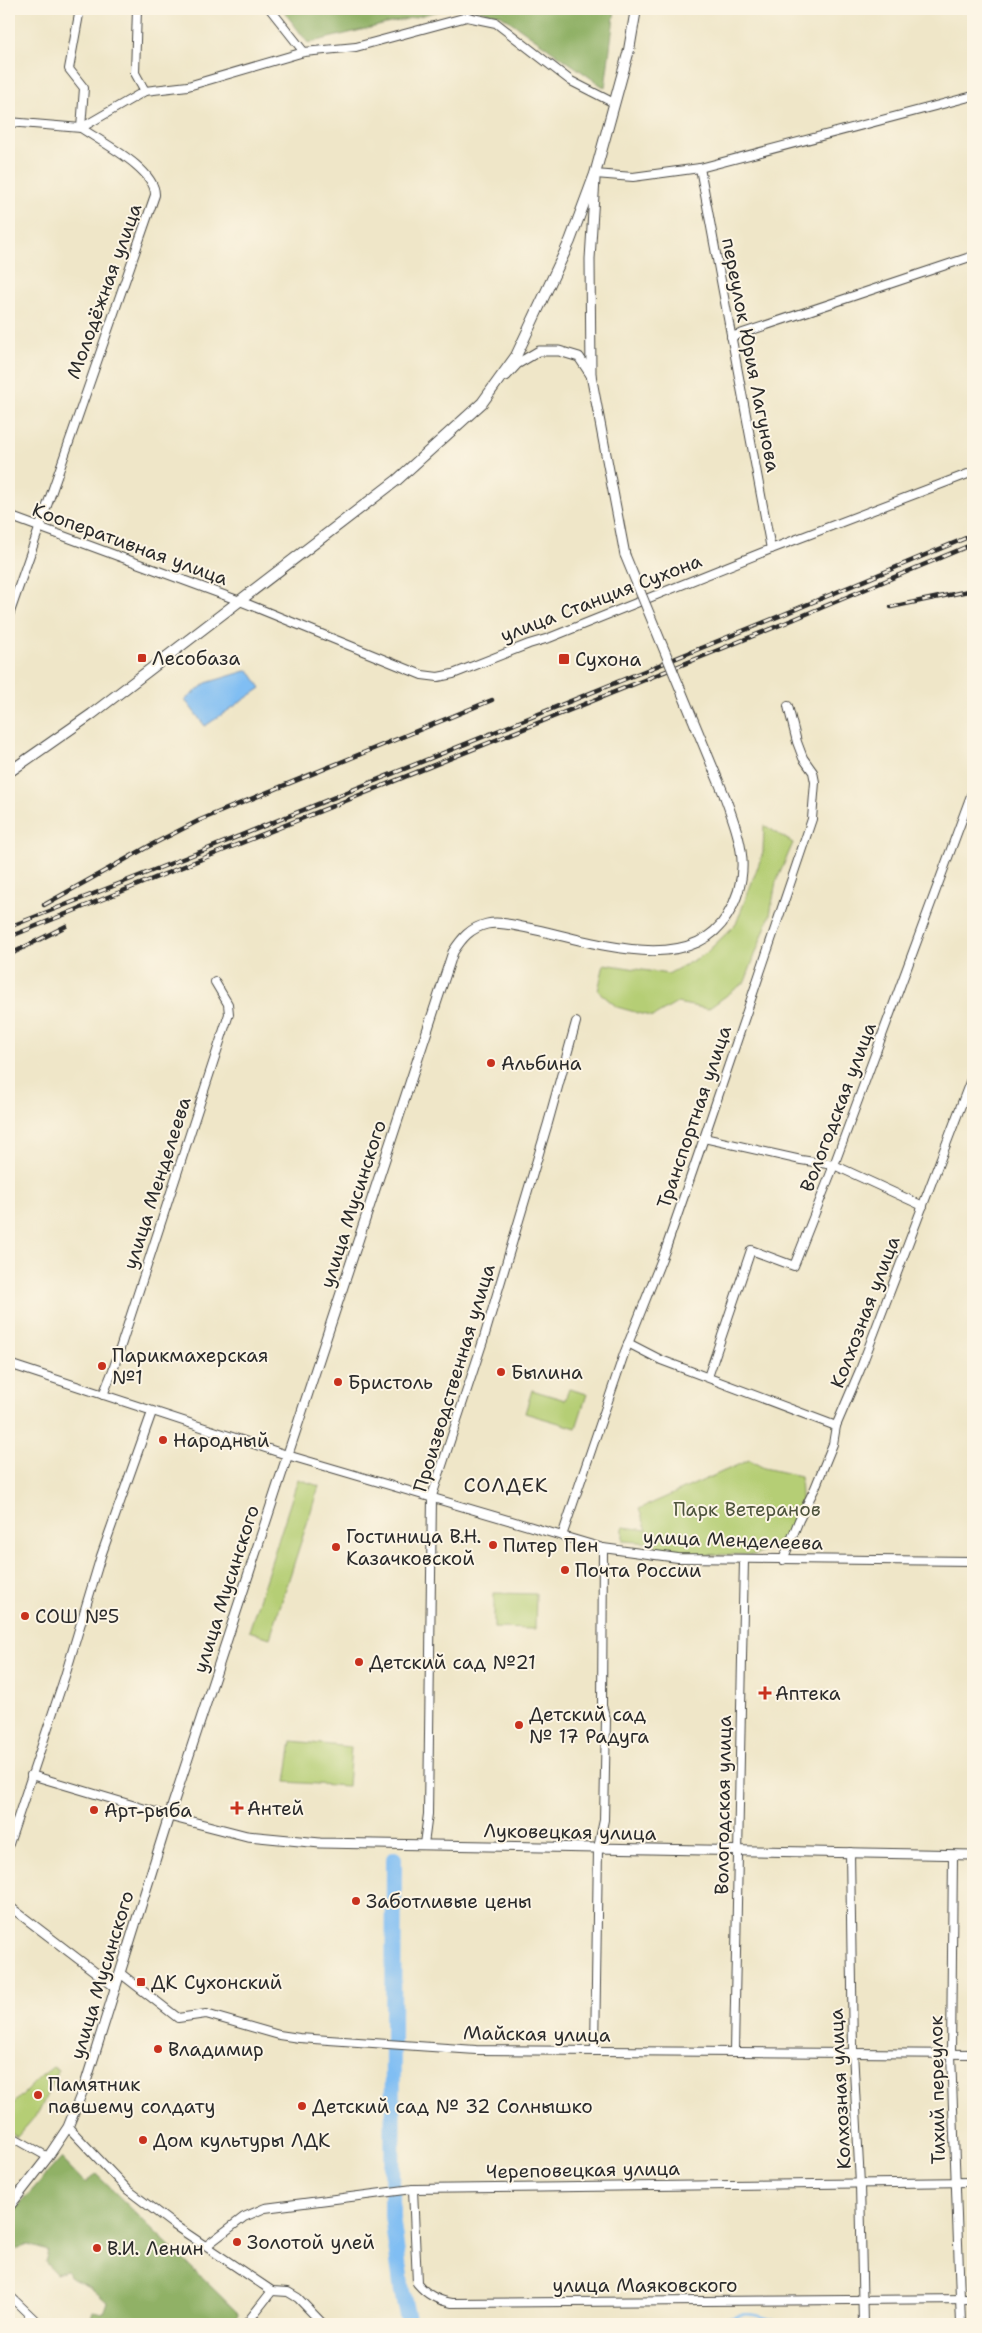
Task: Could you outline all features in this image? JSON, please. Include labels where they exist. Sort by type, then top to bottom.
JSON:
[{"type":"main road","points":[[9,772],[92,714],[397,480],[482,403],[516,356],[570,241],[595,174],[628,50],[636,9]]},
{"type":"street","points":[[80,9],[69,69],[84,88],[81,128]]},
{"type":"street","points":[[136,9],[135,73],[145,91]]},
{"type":"street","points":[[270,9],[304,52]]},
{"type":"street","points":[[9,122],[81,128],[145,91],[188,86],[304,52],[356,47],[467,17],[496,23],[570,81],[614,103]]},
{"type":"street","points":[[595,174],[634,177],[700,168],[973,96]]},
{"type":"street","name":"Молодёжная улица","points":[[9,615],[155,195],[154,185],[145,173],[81,128]]},
{"type":"street","name":"переулок Юрия Лагунова","points":[[700,168],[771,549]]},
{"type":"street","name":"улица Мусинского","points":[[9,2207],[48,2157],[68,2126],[85,2085],[169,1816],[413,1076],[446,967],[453,952],[462,937],[473,929],[488,924],[516,926],[616,948],[650,952],[677,950],[702,940],[724,922],[738,899],[744,869],[741,839],[625,555],[591,375],[590,259],[595,174]]},
{"type":"street","points":[[732,337],[973,256]]},
{"type":"street","points":[[482,403],[517,364],[539,351],[559,351],[579,357],[591,375]]},
{"type":"street","name":"улица Станция Сухона","points":[[240,601],[422,675],[438,677],[453,674],[529,644],[550,638],[771,549],[973,472]]},
{"type":"street","name":"Кооперативная улица","points":[[9,516],[240,601]]},
{"type":"street","name":"Транспортная улица","points":[[562,1536],[628,1342],[665,1251],[812,819],[815,782],[813,772],[797,742],[788,706]]},
{"type":"street","name":"Вологодская улица","points":[[708,1377],[751,1250],[794,1266],[834,1165],[973,790]]},
{"type":"street","name":"улица Менделеева","points":[[103,1394],[113,1370],[229,1014],[228,1004],[215,982]]},
{"type":"street","name":"Производственная улица","points":[[424,1844],[428,1814],[432,1496],[485,1332],[548,1123],[576,1022]]},
{"type":"street","name":"Колхозная улица","points":[[784,1560],[799,1520],[815,1488],[830,1449],[836,1426],[924,1206],[973,1074]]},
{"type":"street","points":[[704,1138],[801,1160],[834,1165],[924,1206]]},
{"type":"street","points":[[628,1342],[661,1360],[836,1426]]},
{"type":"street","name":"улица Менделеева","points":[[9,1364],[287,1455],[432,1496],[603,1548],[678,1558],[973,1561]]},
{"type":"street","points":[[9,1844],[65,1676],[101,1556],[152,1412]]},
{"type":"street","points":[[596,2051],[598,1848],[604,1820],[606,1738],[606,1719],[602,1706],[603,1548]]},
{"type":"street","name":"Вологодская улица","points":[[734,2051],[744,1560]]},
{"type":"street","points":[[31,1775],[169,1816]]},
{"type":"street","name":"Луковецкая улица","points":[[169,1816],[247,1836],[320,1842],[973,1855]]},
{"type":"street","name":"Колхозная улица","points":[[850,1852],[853,2051],[860,2184],[863,2324]]},
{"type":"street","name":"Тихий переулок","points":[[953,1854],[952,2054],[961,2324]]},
{"type":"street","points":[[9,1906],[116,1988]]},
{"type":"street","name":"Майская улица","points":[[120,1972],[178,2018],[206,2014],[279,2035],[368,2044],[596,2051],[853,2051],[973,2054]]},
{"type":"street","points":[[68,2126],[128,2190],[174,2225],[272,2291],[288,2292],[298,2298],[323,2324]]},
{"type":"street","points":[[9,2136],[48,2157]]},
{"type":"street","name":"Череповецкая улица","points":[[206,2246],[244,2217],[265,2208],[413,2189],[720,2184],[956,2184],[973,2182]]},
{"type":"street","name":"улица Маяковского","points":[[413,2189],[417,2283],[425,2293],[438,2300],[452,2303],[973,2298]]},
{"type":"street","points":[[246,2324],[272,2291]]},
{"type":"street","points":[[9,2294],[39,2324]]},
{"type":"green space","points":[[282,9],[448,9],[308,43]]},
{"type":"green space","points":[[470,9],[615,9],[605,88],[501,15]]},
{"type":"green space","points":[[764,825],[793,843],[776,882],[770,915],[745,982],[708,1009],[677,1003],[653,1017],[617,1007],[598,991],[604,964],[668,974],[705,954],[736,924],[763,853]]},
{"type":"green space","points":[[569,1389],[587,1394],[576,1428],[525,1413],[532,1390],[565,1400]]},
{"type":"green space","name":"Парк Ветеранов","points":[[749,1460],[764,1468],[800,1476],[802,1513],[794,1533],[755,1555],[663,1554],[653,1543],[623,1541],[623,1527],[647,1530],[639,1509]]},
{"type":"green space","points":[[298,1479],[319,1486],[270,1638],[249,1631]]},
{"type":"green space","points":[[494,1593],[536,1594],[535,1629],[494,1628]]},
{"type":"green space","points":[[292,1741],[351,1747],[348,1786],[286,1782]]},
{"type":"green space","points":[[53,2067],[58,2070],[39,2112],[17,2137],[9,2132],[9,2108],[40,2077]]},
{"type":"green space","points":[[61,2158],[85,2183],[96,2174],[239,2314],[230,2324],[89,2324],[93,2311],[103,2313],[107,2302],[91,2288],[69,2277],[67,2271],[56,2274],[45,2262],[48,2251],[28,2245],[9,2252],[9,2216]]},
{"type":"water","points":[[249,670],[261,688],[205,726],[185,700],[206,683]]},
{"type":"waterway","points":[[394,1859],[392,2216],[402,2292],[409,2324]]},
{"type":"waterway","points":[[713,2324],[732,2316],[748,2314],[764,2317],[783,2324]]},
{"type":"railway","points":[[9,927],[205,850],[782,615],[973,535]]},
{"type":"railway","points":[[9,937],[785,623],[973,544]]},
{"type":"railway","points":[[891,607],[973,590]]},
{"type":"railway","points":[[44,905],[200,820],[492,700]]},
{"type":"railway","points":[[9,955],[66,926]]},
{"type":"place","name":"Лесобаза","points":[[142,658]]},
{"type":"place","name":"Сухона","points":[[564,659]]},
{"type":"place","name":"Альбина","points":[[491,1063]]},
{"type":"place","name":"Парикмахерская №1","points":[[102,1366]]},
{"type":"place","name":"Былина","points":[[501,1372]]},
{"type":"place","name":"Бристоль","points":[[338,1382]]},
{"type":"place","name":"Народный","points":[[163,1440]]},
{"type":"place","name":"Питер Пен","points":[[493,1545]]},
{"type":"place","name":"Гостиница В.Н. Казачковской","points":[[336,1547]]},
{"type":"place","name":"Почта России","points":[[565,1570]]},
{"type":"place","name":"СОШ №5","points":[[25,1616]]},
{"type":"place","name":"Детский сад №21","points":[[359,1662]]},
{"type":"place","name":"Аптека","points":[[765,1693]]},
{"type":"place","name":"Детский сад № 17 Радуга","points":[[519,1725]]},
{"type":"place","name":"Антей","points":[[237,1808]]},
{"type":"place","name":"Арт-рыба","points":[[94,1810]]},
{"type":"place","name":"Заботливые цены","points":[[356,1901]]},
{"type":"place","name":"ДК Сухонский","points":[[141,1982]]},
{"type":"place","name":"Владимир","points":[[158,2049]]},
{"type":"place","name":"Памятник павшему солдату","points":[[38,2095]]},
{"type":"place","name":"Детский сад № 32 Солнышко","points":[[302,2106]]},
{"type":"place","name":"Дом культуры ЛДК","points":[[143,2140]]},
{"type":"place","name":"Золотой улей","points":[[237,2242]]},
{"type":"place","name":"В.И. Ленин","points":[[97,2248]]},
{"type":"district","name":"СОЛДЕК","points":[[506,1485]]}]
